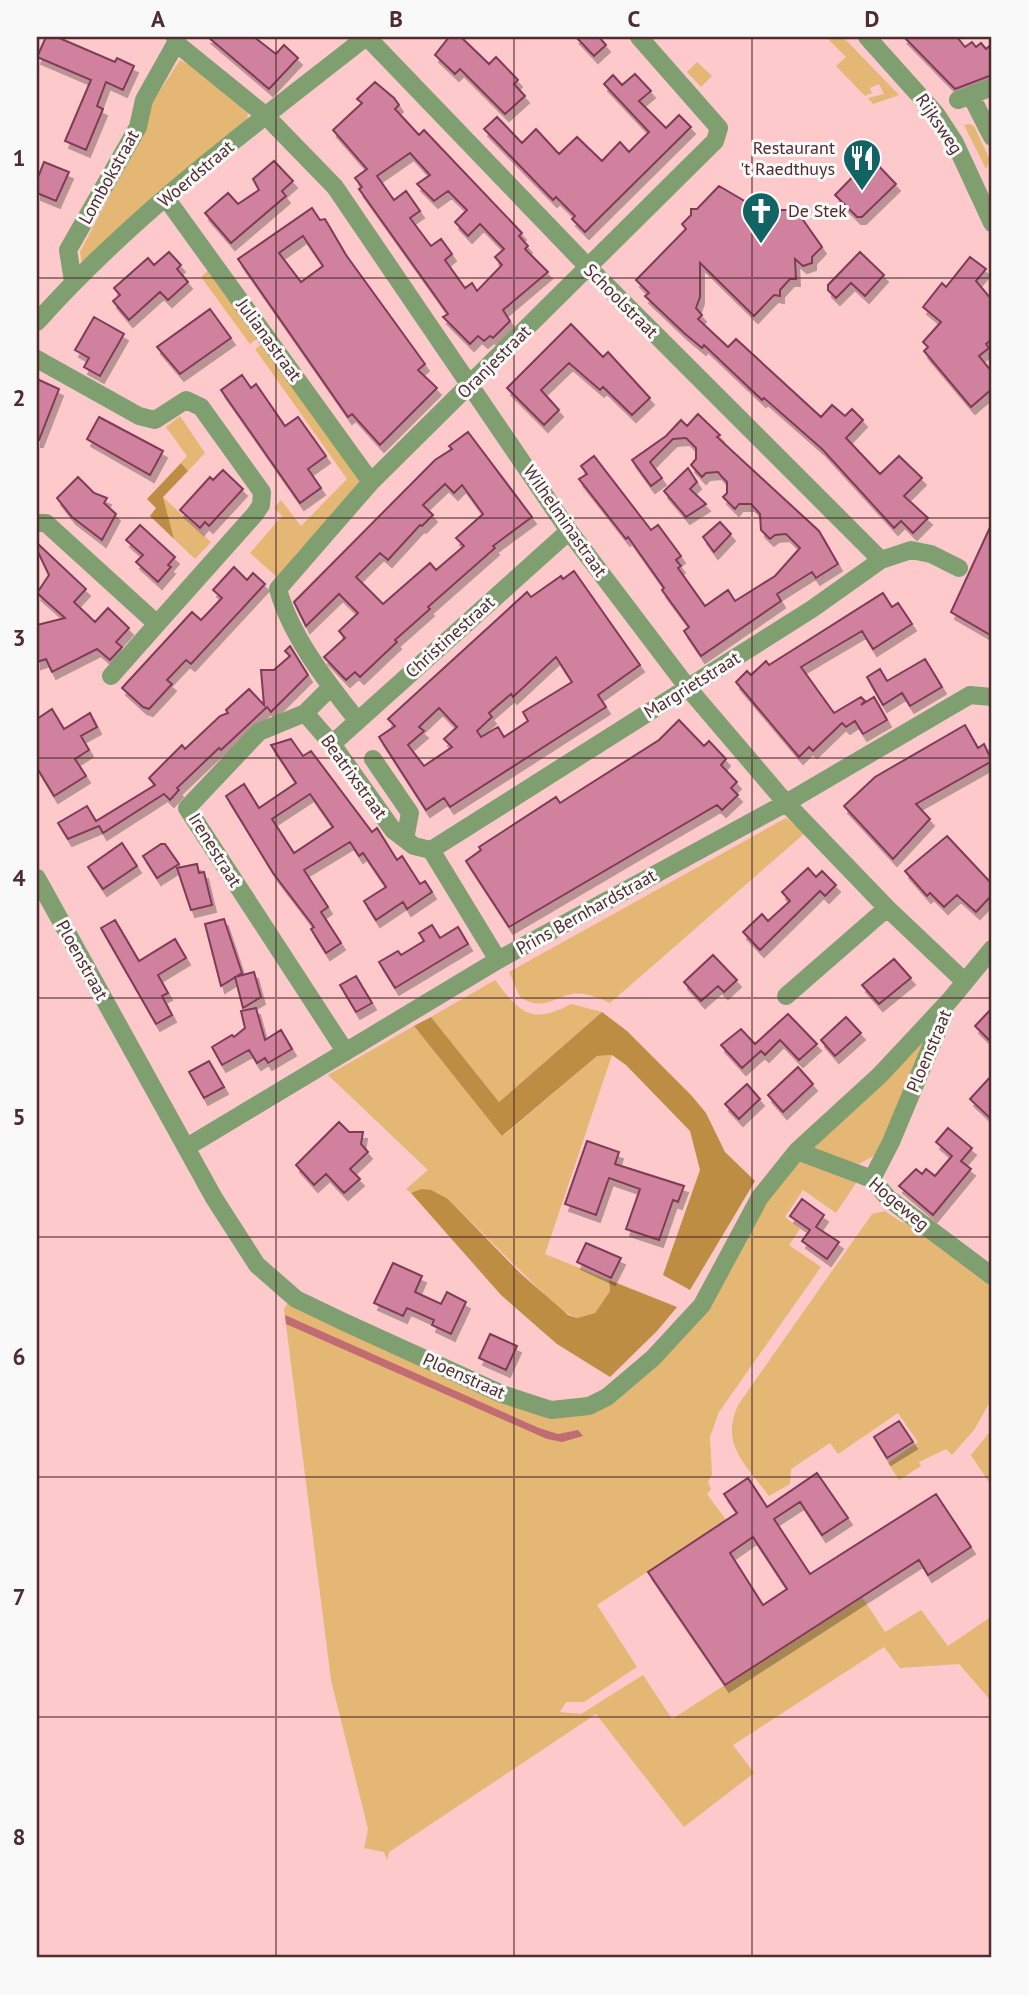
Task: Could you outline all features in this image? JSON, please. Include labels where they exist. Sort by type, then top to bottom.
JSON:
[{"type":"street","name":"Woerdstraat","points":[[37,322],[73,281],[166,198],[367,37]]},
{"type":"street","name":"Schoolstraat","points":[[367,37],[589,268],[881,560]]},
{"type":"street","name":"Oranjestraat","points":[[331,688],[284,610],[278,589],[372,482],[715,141],[719,128],[639,37]]},
{"type":"street","name":"Rijksweg","points":[[867,37],[936,114],[984,180],[992,223]]},
{"type":"street","name":"Wilhelminastraat","points":[[176,40],[266,116],[335,187],[569,531],[688,688],[786,803],[887,908],[963,980]]},
{"type":"street","name":"Lombokstraat","points":[[73,281],[68,250],[138,127],[144,100],[176,40]]},
{"type":"street","points":[[992,87],[965,98],[992,137]]},
{"type":"street","name":"Julianastraat","points":[[166,198],[372,482]]},
{"type":"street","points":[[37,359],[139,415],[155,420],[186,400],[201,407],[262,492],[261,505],[255,514],[111,676]]},
{"type":"street","points":[[37,523],[46,523],[157,624]]},
{"type":"street","name":"Christinestraat","points":[[332,744],[569,531]]},
{"type":"street","name":"Margrietstraat","points":[[431,850],[812,609],[881,560],[911,550],[931,554],[959,568]]},
{"type":"street","points":[[331,688],[357,720]]},
{"type":"street","name":"Irenestraat","points":[[331,688],[305,713],[259,732],[187,808],[345,1051]]},
{"type":"street","name":"Prins Bernhardstraat","points":[[187,1147],[498,960],[786,803],[970,695],[992,697]]},
{"type":"street","name":"Beatrixstraat","points":[[305,713],[332,744],[393,830],[414,845],[431,850]]},
{"type":"street","name":"Beatrixstraat","points":[[373,759],[410,813],[405,839]]},
{"type":"street","points":[[431,850],[498,960]]},
{"type":"street","name":"Ploenstraat","points":[[37,878],[242,1246],[257,1265],[296,1298],[502,1394],[551,1410],[580,1408],[598,1402],[653,1359],[702,1305],[761,1198],[797,1151],[880,1075],[950,1000],[963,980],[991,954]]},
{"type":"street","points":[[786,996],[887,908]]},
{"type":"street","name":"Ploenstraat","points":[[872,1179],[891,1142],[950,1000]]},
{"type":"street","name":"Hogeweg","points":[[797,1151],[872,1179],[888,1198],[992,1276]]},
{"type":"shaded area","points":[[826,37],[843,37],[899,95],[873,104],[868,98],[884,94],[879,84],[870,88],[872,93],[865,96],[836,66],[846,57]]},
{"type":"shaded area","points":[[180,60],[196,69],[248,113],[247,121],[82,266],[80,252],[149,120],[150,106]]},
{"type":"shaded area","points":[[697,62],[712,76],[701,87],[687,72]]},
{"type":"shaded area","points":[[964,125],[974,126],[990,160],[986,169]]},
{"type":"shaded area","points":[[208,270],[258,338],[250,344],[201,277]]},
{"type":"shaded area","points":[[262,344],[364,485],[297,553],[279,579],[250,553],[282,516],[274,508],[281,500],[301,526],[347,479],[255,349]]},
{"type":"shaded area","points":[[180,416],[205,453],[188,471],[181,463],[187,456],[166,427]]},
{"type":"shaded area","points":[[181,463],[188,471],[163,497],[174,539],[150,516],[156,508],[147,499]]},
{"type":"shaded area","points":[[163,497],[211,542],[195,559],[174,539]]},
{"type":"shaded area","points":[[786,818],[805,833],[610,1003],[582,994],[572,994],[541,1004],[520,997],[509,972]]},
{"type":"shaded area","points":[[495,980],[519,1008],[527,1012],[546,1014],[571,1004],[602,1012],[499,1102],[431,1017]]},
{"type":"shaded area","points":[[602,1012],[627,1031],[691,1095],[706,1113],[725,1152],[755,1181],[690,1290],[663,1275],[700,1170],[690,1131],[626,1065],[612,1055],[597,1056],[502,1136],[414,1026],[431,1017],[499,1102]]},
{"type":"shaded area","points":[[414,1026],[503,1136],[597,1056],[612,1055],[545,1254],[609,1280],[610,1291],[595,1313],[577,1318],[560,1310],[448,1199],[421,1189],[411,1193],[406,1189],[428,1170],[328,1075]]},
{"type":"shaded area","points":[[923,1038],[927,1039],[877,1154],[859,1164],[815,1153],[813,1147]]},
{"type":"shaded area","points":[[801,1162],[858,1180],[836,1213],[803,1190],[785,1217],[800,1229],[789,1245],[821,1267],[719,1412],[710,1437],[712,1474],[708,1482],[711,1489],[707,1494],[726,1520],[597,1605],[637,1667],[584,1702],[566,1702],[560,1712],[581,1714],[643,1675],[672,1719],[862,1597],[885,1632],[921,1610],[948,1646],[992,1616],[992,1702],[959,1664],[900,1668],[884,1647],[733,1745],[754,1773],[684,1827],[596,1714],[389,1852],[387,1860],[384,1852],[364,1848],[368,1829],[331,1680],[284,1309],[289,1301],[569,1416],[659,1362],[746,1229],[795,1164]]},
{"type":"shaded area","points":[[421,1189],[431,1190],[448,1199],[520,1273],[568,1315],[577,1318],[595,1313],[610,1291],[609,1280],[677,1307],[657,1331],[610,1377],[557,1344],[501,1295],[411,1193]]},
{"type":"shaded area","points":[[885,1211],[901,1222],[912,1224],[992,1282],[992,1398],[974,1430],[952,1455],[946,1449],[919,1462],[921,1466],[899,1480],[888,1463],[918,1442],[898,1413],[838,1454],[830,1443],[791,1469],[790,1484],[769,1496],[744,1464],[734,1443],[733,1419],[738,1405],[872,1214]]},
{"type":"shaded area","points":[[285,1315],[539,1428],[558,1434],[578,1430],[583,1436],[562,1442],[547,1439],[286,1324]]},
{"type":"shaded area","points":[[992,1429],[992,1487],[971,1455]]},
{"type":"building","points":[[46,37],[57,37],[115,62],[117,58],[134,66],[123,90],[106,82],[97,106],[103,109],[86,150],[65,141],[91,80],[37,57]]},
{"type":"building","points":[[208,37],[254,37],[276,54],[284,45],[298,58],[269,89]]},
{"type":"building","points":[[449,37],[461,37],[489,64],[496,57],[518,80],[514,84],[525,96],[505,114],[460,69],[455,74],[435,55]]},
{"type":"building","points":[[576,37],[599,37],[606,45],[594,56]]},
{"type":"building","points":[[904,37],[957,37],[965,47],[972,42],[976,47],[981,43],[986,49],[992,44],[992,75],[955,89]]},
{"type":"building","points":[[635,74],[651,91],[639,101],[666,128],[679,115],[691,127],[585,232],[572,219],[575,216],[556,197],[553,200],[484,129],[497,117],[522,143],[536,129],[559,154],[577,137],[602,161],[620,142],[629,152],[649,132],[604,84],[613,75],[622,85]]},
{"type":"building","points":[[375,82],[394,98],[399,105],[395,109],[419,135],[424,130],[522,233],[519,236],[528,246],[525,249],[548,272],[503,310],[510,321],[493,338],[490,336],[484,341],[478,336],[470,344],[443,317],[448,314],[359,189],[362,187],[355,178],[367,169],[333,130],[362,103],[357,99]],"holes":[[[410,153],[430,175],[417,184],[434,201],[448,191],[467,210],[455,222],[468,236],[480,224],[504,249],[495,257],[502,265],[477,291],[472,283],[465,288],[445,260],[452,254],[441,239],[431,246],[410,218],[420,211],[406,191],[394,200],[377,176]]]},
{"type":"building","points":[[871,158],[896,184],[862,217],[857,217],[835,195]]},
{"type":"building","points":[[274,161],[293,181],[282,191],[286,196],[231,243],[205,213],[228,193],[238,204],[259,190],[253,179]]},
{"type":"building","points":[[44,162],[69,172],[56,201],[37,193],[37,180]]},
{"type":"building","points":[[719,186],[760,210],[764,207],[767,210],[796,210],[822,247],[812,257],[812,263],[803,266],[795,259],[796,279],[790,279],[780,290],[780,296],[774,295],[754,316],[700,263],[700,297],[696,308],[702,315],[698,319],[728,347],[736,339],[821,417],[832,405],[845,416],[852,409],[863,420],[846,438],[880,474],[899,456],[922,478],[904,496],[928,518],[913,533],[901,521],[894,528],[822,449],[764,398],[762,400],[704,345],[702,348],[684,333],[645,296],[649,293],[636,280],[686,229],[682,224],[691,215],[691,209],[697,209]]},
{"type":"building","points":[[312,208],[320,220],[325,219],[346,255],[425,364],[418,370],[437,388],[380,445],[352,414],[348,417],[238,259]],"holes":[[[303,236],[323,266],[301,282],[279,253]]]},
{"type":"building","points":[[169,252],[181,265],[177,269],[188,282],[168,300],[160,292],[129,320],[113,301],[120,295],[114,288],[148,258],[154,265]]},
{"type":"building","points":[[860,252],[884,275],[865,296],[851,283],[836,298],[828,290],[828,285]]},
{"type":"building","points":[[970,257],[986,269],[976,281],[992,300],[992,339],[986,344],[989,348],[979,356],[992,372],[992,389],[971,407],[924,351],[928,347],[923,342],[941,322],[923,307],[942,283],[946,287]]},
{"type":"building","points":[[210,309],[231,338],[180,374],[157,347]]},
{"type":"building","points":[[94,317],[124,334],[100,376],[84,367],[89,358],[75,350]]},
{"type":"building","points":[[571,324],[603,357],[608,352],[650,398],[632,415],[603,387],[600,390],[569,363],[541,390],[559,410],[544,425],[507,388]]},
{"type":"building","points":[[242,375],[251,388],[256,384],[285,426],[298,417],[326,456],[308,469],[321,488],[300,503],[221,390]]},
{"type":"building","points":[[37,379],[59,389],[39,440],[37,440]]},
{"type":"building","points":[[698,414],[720,435],[717,437],[819,531],[838,564],[816,578],[812,572],[777,594],[781,601],[701,656],[684,631],[689,627],[662,590],[664,588],[628,537],[626,539],[579,479],[587,474],[581,466],[594,456],[651,530],[658,525],[681,556],[676,560],[681,566],[678,568],[705,606],[728,590],[735,601],[775,576],[800,548],[786,534],[775,535],[770,539],[761,530],[760,514],[751,504],[739,504],[735,509],[723,497],[727,493],[727,482],[718,472],[706,473],[702,477],[691,465],[696,459],[696,448],[686,438],[673,439],[650,462],[662,478],[651,486],[632,460],[666,436],[681,420],[687,426]]},
{"type":"building","points":[[99,417],[163,451],[150,475],[87,439]]},
{"type":"building","points":[[468,432],[532,517],[493,546],[495,548],[428,607],[430,609],[395,640],[397,642],[360,677],[355,672],[346,680],[324,657],[345,638],[339,631],[358,613],[339,594],[306,626],[294,602],[435,460],[452,449],[449,446]],"holes":[[[445,484],[454,493],[462,485],[483,514],[456,538],[464,546],[436,570],[430,563],[383,604],[356,577],[380,553],[388,560],[420,525],[433,515],[423,505]]]},
{"type":"building","points":[[688,468],[697,482],[690,489],[706,504],[686,517],[664,491]]},
{"type":"building","points":[[223,470],[243,489],[209,526],[205,522],[200,528],[180,510],[210,477],[213,480]]},
{"type":"building","points":[[78,477],[94,493],[107,498],[104,503],[116,514],[102,540],[72,517],[57,498]]},
{"type":"building","points":[[720,522],[731,534],[714,552],[703,537]]},
{"type":"building","points":[[992,523],[992,636],[951,612]]},
{"type":"building","points":[[140,525],[175,557],[168,565],[171,567],[158,582],[136,562],[143,555],[126,540]]},
{"type":"building","points":[[37,543],[86,589],[74,602],[95,622],[108,608],[129,628],[116,642],[122,647],[110,660],[97,649],[52,672],[46,659],[37,662],[37,625],[65,618],[37,593],[49,575],[37,550]]},
{"type":"building","points":[[234,567],[247,580],[253,573],[265,584],[191,664],[186,660],[167,680],[172,684],[149,709],[143,707],[122,688],[192,612],[201,620],[222,598],[213,590]]},
{"type":"building","points":[[574,571],[640,665],[598,695],[606,707],[450,807],[444,798],[426,810],[379,737],[395,726],[388,719],[527,592],[531,597],[561,576],[563,579]],"holes":[[[556,657],[572,682],[523,712],[528,721],[504,737],[498,727],[481,737],[477,731],[492,717],[489,713],[511,694],[513,697]],[[439,708],[457,727],[444,739],[452,747],[424,766],[408,745],[424,731],[419,727]]]},
{"type":"building","points":[[883,593],[892,607],[898,603],[912,624],[873,649],[862,631],[801,667],[834,713],[861,697],[865,701],[861,705],[874,697],[887,720],[863,734],[855,721],[846,727],[842,723],[813,751],[809,747],[799,757],[736,682],[747,671],[751,675],[766,661],[769,665]]},
{"type":"building","points":[[290,646],[308,675],[271,712],[267,707],[221,750],[219,748],[177,788],[179,790],[170,800],[164,794],[103,833],[99,826],[68,839],[58,823],[87,806],[96,821],[155,785],[149,778],[182,745],[185,749],[220,716],[228,713],[226,710],[249,689],[264,705],[261,670],[274,670],[290,656],[285,651]]},
{"type":"building","points":[[925,659],[942,687],[910,706],[902,693],[883,705],[867,677],[880,669],[887,681]]},
{"type":"building","points":[[52,709],[64,729],[90,713],[97,727],[81,736],[89,750],[75,759],[86,776],[54,796],[37,768],[37,719]]},
{"type":"building","points":[[679,720],[704,746],[709,741],[726,759],[721,765],[737,782],[731,788],[738,795],[722,810],[717,805],[509,927],[466,861],[481,850],[479,847],[556,797],[560,803],[659,740]]},
{"type":"building","points":[[965,725],[978,748],[984,744],[992,761],[916,804],[930,819],[893,859],[844,806],[875,777]]},
{"type":"building","points":[[291,739],[303,756],[311,751],[372,832],[377,828],[397,860],[402,856],[420,884],[425,881],[432,892],[407,909],[403,902],[376,920],[364,901],[386,887],[363,853],[359,856],[350,842],[304,870],[328,907],[321,912],[341,943],[326,953],[311,929],[314,927],[273,873],[226,796],[244,784],[259,808],[296,783],[271,745]],"holes":[[[310,794],[333,827],[294,853],[272,819]]]},
{"type":"building","points":[[947,836],[992,884],[992,895],[976,912],[957,895],[944,907],[930,893],[927,896],[905,871]]},
{"type":"building","points":[[122,843],[137,866],[103,889],[88,867]]},
{"type":"building","points":[[165,844],[179,864],[157,878],[143,856]]},
{"type":"building","points":[[197,864],[199,873],[204,872],[212,905],[191,910],[177,868]]},
{"type":"building","points":[[808,868],[816,877],[822,871],[836,885],[825,896],[820,891],[760,950],[743,932],[762,914],[768,921],[790,901],[782,892]]},
{"type":"building","points":[[224,919],[242,973],[221,986],[205,924]]},
{"type":"building","points":[[115,920],[139,961],[175,939],[186,958],[158,975],[168,993],[162,996],[172,1015],[156,1024],[101,928]]},
{"type":"building","points":[[432,925],[440,938],[458,927],[468,944],[395,988],[379,962],[398,951],[401,955],[424,941],[419,933]]},
{"type":"building","points":[[713,955],[737,980],[724,992],[718,986],[701,1001],[684,982]]},
{"type":"building","points":[[894,959],[911,978],[879,1004],[862,985]]},
{"type":"building","points":[[254,972],[261,997],[243,1008],[235,977]]},
{"type":"building","points":[[356,976],[372,1003],[356,1012],[340,985]]},
{"type":"building","points":[[256,1008],[265,1040],[281,1030],[292,1049],[268,1063],[265,1058],[257,1063],[249,1050],[222,1065],[212,1047],[232,1035],[234,1037],[245,1028],[241,1011]]},
{"type":"building","points":[[992,1008],[992,1043],[975,1026]]},
{"type":"building","points":[[788,1014],[817,1044],[799,1060],[780,1040],[765,1055],[761,1051],[742,1068],[721,1045],[741,1029],[755,1044]]},
{"type":"building","points":[[846,1017],[861,1033],[835,1056],[821,1040]]},
{"type":"building","points":[[209,1061],[224,1087],[204,1098],[189,1072]]},
{"type":"building","points":[[798,1067],[813,1084],[783,1112],[768,1095]]},
{"type":"building","points":[[992,1075],[992,1120],[970,1099]]},
{"type":"building","points":[[747,1084],[760,1099],[739,1119],[725,1104]]},
{"type":"building","points":[[339,1122],[349,1132],[363,1132],[361,1144],[368,1152],[350,1169],[360,1179],[344,1193],[326,1174],[314,1185],[296,1165]]},
{"type":"building","points":[[948,1128],[972,1148],[961,1161],[971,1169],[933,1215],[899,1186],[916,1169],[922,1174],[926,1169],[935,1176],[952,1156],[936,1142]]},
{"type":"building","points":[[587,1141],[619,1152],[615,1164],[684,1186],[678,1202],[673,1200],[659,1240],[626,1229],[640,1189],[609,1178],[596,1215],[565,1204]]},
{"type":"building","points":[[802,1199],[824,1215],[816,1227],[839,1242],[827,1259],[802,1241],[810,1230],[790,1216]]},
{"type":"building","points":[[586,1243],[621,1258],[611,1278],[577,1262]]},
{"type":"building","points":[[393,1263],[422,1276],[415,1292],[441,1304],[447,1292],[466,1302],[451,1334],[432,1325],[434,1320],[407,1308],[403,1316],[374,1303]]},
{"type":"building","points":[[490,1334],[517,1346],[506,1370],[479,1358]]},
{"type":"building","points":[[899,1421],[913,1442],[887,1458],[874,1437]]},
{"type":"building","points":[[817,1473],[848,1518],[822,1535],[800,1502],[774,1519],[810,1574],[936,1494],[971,1547],[928,1575],[919,1560],[725,1685],[648,1572],[737,1513],[724,1494],[748,1478],[767,1507]],"holes":[[[753,1537],[787,1589],[763,1605],[730,1553]]]},
{"type":"place","name":"Restaurant 't Raedthuys","points":[[862,192]]},
{"type":"place","name":"De Stek","points":[[761,245]]}]
